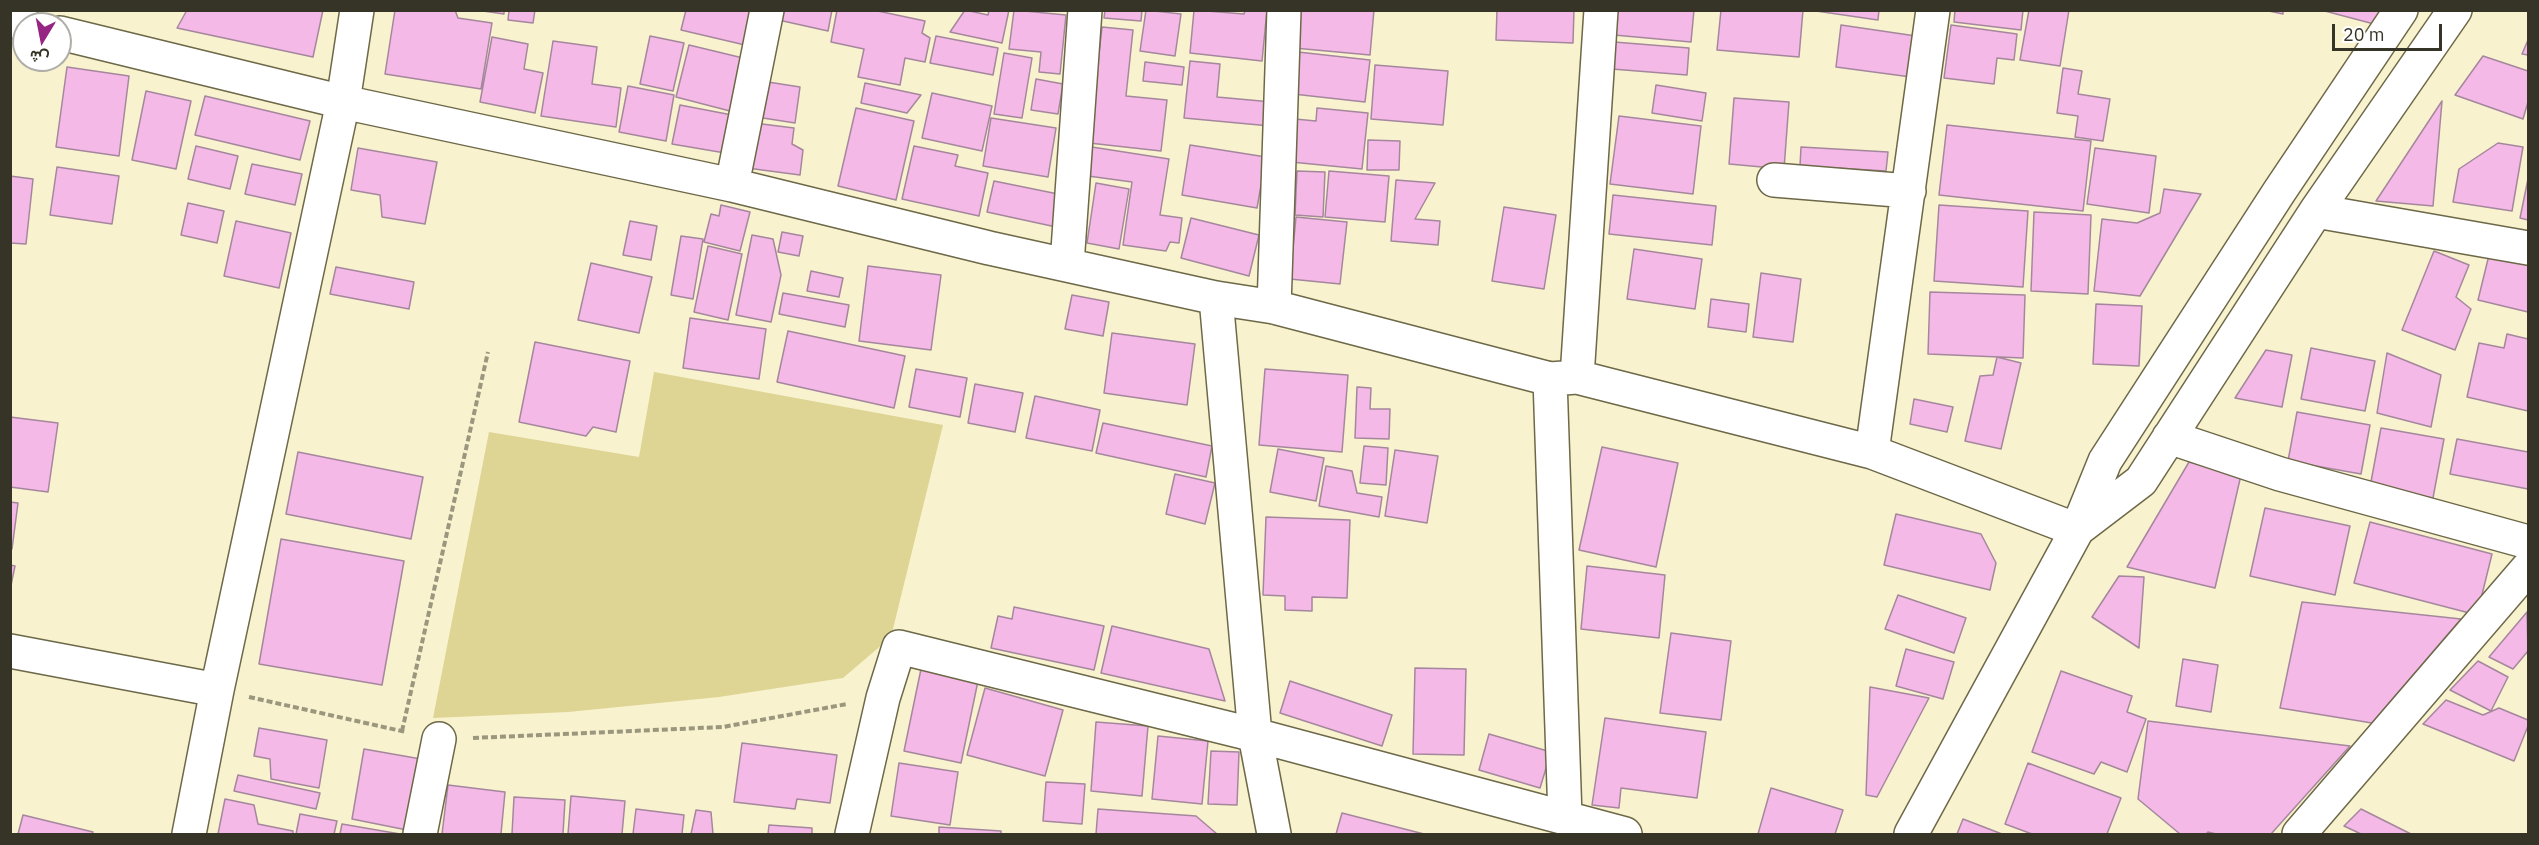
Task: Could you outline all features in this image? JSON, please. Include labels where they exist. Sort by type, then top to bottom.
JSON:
[{"type":"street","points":[[189,834],[216,690],[344,102],[357,10]]},
{"type":"street","points":[[732,185],[767,10]]},
{"type":"street","points":[[1066,264],[1085,10]]},
{"type":"street","points":[[1274,308],[1284,10]]},
{"type":"street","points":[[1565,817],[1564,378],[1601,10]]},
{"type":"street","points":[[1872,452],[1933,10]]},
{"type":"street","points":[[1911,834],[2077,530],[2105,461],[2278,192],[2401,10]]},
{"type":"street","points":[[2077,530],[2141,481],[2316,211],[2455,10]]},
{"type":"street","points":[[72,36],[344,102],[732,185],[989,248],[1216,298],[1274,308],[1872,452],[2077,530]]},
{"type":"street","points":[[1774,180],[1909,191]]},
{"type":"street","points":[[2316,211],[2529,248]]},
{"type":"street","points":[[1216,298],[1255,735],[1274,834]]},
{"type":"street","points":[[2169,437],[2280,474],[2529,542]]},
{"type":"street","points":[[2299,834],[2527,573]]},
{"type":"street","points":[[852,834],[883,698],[899,647],[1255,735],[1625,834]]},
{"type":"street","points":[[10,651],[216,690]]},
{"type":"street","points":[[420,834],[439,739]]},
{"type":"path","points":[[402,731],[488,352]]},
{"type":"path","points":[[216,690],[439,739],[723,727],[883,698]]},
{"type":"shaded area","points":[[654,372],[943,425],[891,637],[843,678],[719,697],[568,712],[433,718],[489,432],[639,457]]},
{"type":"building","points":[[187,10],[323,10],[313,57],[177,28]]},
{"type":"building","points":[[395,10],[455,10],[458,18],[492,23],[481,89],[385,74]]},
{"type":"building","points":[[476,10],[504,10],[504,14]]},
{"type":"building","points":[[509,10],[535,10],[533,23],[508,20]]},
{"type":"building","points":[[686,10],[753,10],[745,45],[681,30]]},
{"type":"building","points":[[776,10],[832,10],[828,31],[774,19]]},
{"type":"building","points":[[837,10],[873,10],[925,21],[922,33],[930,38],[925,62],[905,58],[900,85],[858,77],[864,49],[831,42]]},
{"type":"building","points":[[965,10],[988,15],[989,10],[1009,10],[1002,43],[950,32]]},
{"type":"building","points":[[1014,10],[1066,15],[1060,74],[1039,72],[1041,52],[1009,49]]},
{"type":"building","points":[[1105,10],[1142,10],[1141,21],[1104,18]]},
{"type":"building","points":[[1146,10],[1181,14],[1175,56],[1140,51]]},
{"type":"building","points":[[1194,10],[1244,14],[1245,10],[1267,10],[1262,61],[1190,53]]},
{"type":"building","points":[[1298,10],[1374,10],[1370,55],[1294,48]]},
{"type":"building","points":[[1497,10],[1574,10],[1573,43],[1496,40]]},
{"type":"building","points":[[1616,10],[1694,10],[1691,42],[1614,35]]},
{"type":"building","points":[[1721,10],[1803,10],[1799,57],[1717,50]]},
{"type":"building","points":[[1809,10],[1879,10],[1878,20]]},
{"type":"building","points":[[1955,10],[2023,10],[2021,30],[1954,22]]},
{"type":"building","points":[[2029,10],[2069,10],[2060,66],[2020,60]]},
{"type":"building","points":[[2264,10],[2283,10],[2283,14]]},
{"type":"building","points":[[2321,10],[2383,10],[2374,24]]},
{"type":"building","points":[[1841,25],[1916,36],[1911,77],[1836,67]]},
{"type":"building","points":[[1951,25],[2017,34],[2014,60],[1997,58],[1994,84],[1944,78]]},
{"type":"building","points":[[1102,27],[1133,30],[1126,96],[1167,100],[1161,151],[1089,143]]},
{"type":"building","points":[[650,36],[684,43],[673,91],[640,84]]},
{"type":"building","points":[[936,36],[998,48],[993,75],[930,63]]},
{"type":"building","points":[[492,37],[528,44],[524,69],[543,73],[535,113],[480,102]]},
{"type":"building","points":[[2528,40],[2528,55],[2522,54]]},
{"type":"building","points":[[553,41],[597,47],[592,84],[621,88],[616,127],[541,116]]},
{"type":"building","points":[[1614,42],[1689,48],[1687,75],[1612,69]]},
{"type":"building","points":[[689,45],[743,58],[730,111],[676,97]]},
{"type":"building","points":[[1298,52],[1370,60],[1365,102],[1293,94]]},
{"type":"building","points":[[1004,53],[1032,58],[1022,118],[994,114]]},
{"type":"building","points":[[2483,56],[2528,71],[2528,102],[2523,119],[2455,95]]},
{"type":"building","points":[[1190,61],[1220,64],[1217,97],[1272,102],[1270,126],[1184,118]]},
{"type":"building","points":[[1145,62],[1184,67],[1182,85],[1143,81]]},
{"type":"building","points":[[1375,65],[1448,71],[1443,125],[1371,119]]},
{"type":"building","points":[[72,68],[129,76],[119,156],[56,147],[66,72],[72,72]]},
{"type":"building","points":[[2063,68],[2082,71],[2078,94],[2110,99],[2103,141],[2075,137],[2078,116],[2057,113]]},
{"type":"building","points":[[1036,79],[1063,84],[1058,114],[1031,110]]},
{"type":"building","points":[[768,82],[800,87],[795,123],[763,118]]},
{"type":"building","points":[[865,83],[921,95],[907,113],[861,103]]},
{"type":"building","points":[[1656,85],[1706,93],[1702,121],[1652,113]]},
{"type":"building","points":[[628,86],[674,95],[666,141],[619,132]]},
{"type":"building","points":[[146,91],[191,101],[176,169],[132,160]]},
{"type":"building","points":[[932,93],[992,106],[982,151],[922,138]]},
{"type":"building","points":[[205,96],[310,121],[300,160],[195,135]]},
{"type":"building","points":[[1734,98],[1789,102],[1784,169],[1729,164]]},
{"type":"building","points":[[2442,101],[2433,206],[2376,201]]},
{"type":"building","points":[[680,105],[732,115],[725,153],[672,144]]},
{"type":"building","points":[[856,108],[914,121],[896,200],[838,186]]},
{"type":"building","points":[[1317,108],[1368,113],[1362,169],[1291,162],[1295,119],[1316,121]]},
{"type":"building","points":[[1619,116],[1701,126],[1693,194],[1610,184]]},
{"type":"building","points":[[991,118],[1056,128],[1048,177],[983,166]]},
{"type":"building","points":[[754,123],[794,128],[792,144],[803,150],[800,175],[747,168]]},
{"type":"building","points":[[1947,125],[2091,141],[2083,211],[1939,195]]},
{"type":"building","points":[[1368,140],[1400,141],[1399,170],[1367,170]]},
{"type":"building","points":[[2498,143],[2523,147],[2512,211],[2453,202],[2459,169]]},
{"type":"building","points":[[1190,145],[1266,157],[1257,208],[1182,195]]},
{"type":"building","points":[[196,146],[238,156],[230,189],[188,179]]},
{"type":"building","points":[[914,146],[958,155],[955,166],[988,173],[979,216],[902,199]]},
{"type":"building","points":[[1092,147],[1169,159],[1160,215],[1182,218],[1179,243],[1170,242],[1166,251],[1123,245],[1132,182],[1088,176]]},
{"type":"building","points":[[1801,147],[1888,152],[1886,171],[1800,166]]},
{"type":"building","points":[[358,148],[437,162],[425,224],[382,217],[380,195],[351,190]]},
{"type":"building","points":[[2095,148],[2156,156],[2149,213],[2087,204]]},
{"type":"building","points":[[252,164],[302,174],[295,205],[245,194]]},
{"type":"building","points":[[57,167],[119,176],[112,224],[50,215]]},
{"type":"building","points":[[1297,171],[1325,172],[1323,217],[1295,215]]},
{"type":"building","points":[[1329,171],[1389,176],[1385,222],[1325,217]]},
{"type":"building","points":[[10,176],[33,179],[26,244],[10,243]]},
{"type":"building","points":[[2528,179],[2528,220],[2520,218]]},
{"type":"building","points":[[1396,180],[1435,183],[1415,219],[1440,221],[1438,245],[1391,241]]},
{"type":"building","points":[[994,181],[1063,195],[1056,227],[987,212]]},
{"type":"building","points":[[1096,183],[1129,189],[1119,249],[1087,243]]},
{"type":"building","points":[[2164,189],[2201,194],[2140,296],[2094,291],[2102,219],[2137,223],[2160,213]]},
{"type":"building","points":[[1613,195],[1716,206],[1712,245],[1609,234]]},
{"type":"building","points":[[188,203],[224,211],[217,243],[181,235]]},
{"type":"building","points":[[721,205],[750,212],[740,251],[704,242],[711,214],[719,216]]},
{"type":"building","points":[[1939,205],[2028,211],[2023,287],[1934,281]]},
{"type":"building","points":[[1504,207],[1556,215],[1544,289],[1492,281]]},
{"type":"building","points":[[2034,212],[2091,215],[2088,294],[2031,291]]},
{"type":"building","points":[[1296,217],[1347,222],[1340,284],[1290,279]]},
{"type":"building","points":[[1191,218],[1259,235],[1249,276],[1181,258]]},
{"type":"building","points":[[236,221],[291,233],[279,288],[224,276]]},
{"type":"building","points":[[630,221],[657,226],[651,260],[623,255]]},
{"type":"building","points":[[782,232],[803,236],[799,256],[778,252]]},
{"type":"building","points":[[752,235],[773,239],[781,275],[771,322],[736,315]]},
{"type":"building","points":[[681,236],[703,239],[693,299],[671,295]]},
{"type":"building","points":[[708,246],[742,254],[728,320],[694,312]]},
{"type":"building","points":[[1634,249],[1702,259],[1695,309],[1627,299]]},
{"type":"building","points":[[2434,251],[2469,265],[2456,297],[2471,309],[2455,350],[2402,330]]},
{"type":"building","points":[[2489,255],[2528,264],[2528,312],[2478,300]]},
{"type":"building","points":[[591,263],[652,277],[639,333],[578,320]]},
{"type":"building","points":[[868,266],[941,275],[931,350],[859,341]]},
{"type":"building","points":[[336,267],[414,282],[409,309],[330,294]]},
{"type":"building","points":[[811,271],[843,278],[839,297],[807,291]]},
{"type":"building","points":[[1761,273],[1801,279],[1793,342],[1753,337]]},
{"type":"building","points":[[1930,292],[2025,295],[2023,358],[1928,354]]},
{"type":"building","points":[[783,293],[849,305],[845,327],[779,314]]},
{"type":"building","points":[[1072,295],[1109,302],[1103,336],[1065,329]]},
{"type":"building","points":[[1711,299],[1749,304],[1746,332],[1708,327]]},
{"type":"building","points":[[2096,304],[2142,306],[2139,366],[2093,364]]},
{"type":"building","points":[[690,318],[766,329],[759,379],[683,368]]},
{"type":"building","points":[[788,331],[905,356],[894,408],[777,382]]},
{"type":"building","points":[[1112,333],[1195,344],[1187,405],[1104,393]]},
{"type":"building","points":[[2507,334],[2528,339],[2528,411],[2467,397],[2479,343],[2504,348]]},
{"type":"building","points":[[535,342],[630,361],[616,432],[593,427],[586,436],[519,422]]},
{"type":"building","points":[[2311,348],[2375,361],[2365,411],[2301,399]]},
{"type":"building","points":[[2266,350],[2292,355],[2282,407],[2235,398]]},
{"type":"building","points":[[2387,353],[2441,375],[2431,427],[2377,413]]},
{"type":"building","points":[[1997,357],[2021,363],[2001,449],[1965,441],[1980,376],[1993,375]]},
{"type":"building","points":[[916,369],[967,378],[960,417],[909,407]]},
{"type":"building","points":[[1265,369],[1348,375],[1342,452],[1259,445]]},
{"type":"building","points":[[975,384],[1023,393],[1015,432],[968,423]]},
{"type":"building","points":[[1357,387],[1371,388],[1370,409],[1390,409],[1389,439],[1355,438]]},
{"type":"building","points":[[1035,396],[1100,410],[1092,451],[1026,438]]},
{"type":"building","points":[[1914,399],[1953,407],[1947,432],[1910,424]]},
{"type":"building","points":[[2297,412],[2370,425],[2361,474],[2288,461]]},
{"type":"building","points":[[10,417],[58,423],[48,492],[10,487]]},
{"type":"building","points":[[1103,423],[1212,446],[1206,477],[1096,453]]},
{"type":"building","points":[[2381,428],[2444,439],[2433,498],[2370,487]]},
{"type":"building","points":[[2457,439],[2528,452],[2528,489],[2450,474]]},
{"type":"building","points":[[1364,446],[1388,448],[1386,485],[1360,483]]},
{"type":"building","points":[[1602,447],[1678,463],[1656,567],[1579,550]]},
{"type":"building","points":[[1278,449],[1324,458],[1316,501],[1270,492]]},
{"type":"building","points":[[1395,450],[1438,456],[1427,523],[1385,516]]},
{"type":"building","points":[[298,452],[423,477],[411,539],[286,514]]},
{"type":"building","points":[[2189,462],[2241,475],[2215,588],[2127,567]]},
{"type":"building","points":[[1326,466],[1352,471],[1357,493],[1382,497],[1379,517],[1319,506]]},
{"type":"building","points":[[1175,474],[1215,483],[1205,524],[1166,514]]},
{"type":"building","points":[[10,502],[18,503],[12,549],[10,549]]},
{"type":"building","points":[[2265,508],[2350,526],[2335,595],[2250,576]]},
{"type":"building","points":[[1896,514],[1981,534],[1996,563],[1990,590],[1884,565]]},
{"type":"building","points":[[1266,517],[1350,520],[1347,598],[1312,597],[1312,611],[1285,610],[1285,596],[1263,595]]},
{"type":"building","points":[[2370,522],[2492,554],[2477,615],[2354,583]]},
{"type":"building","points":[[281,539],[404,561],[382,685],[259,664]]},
{"type":"building","points":[[10,565],[15,566],[10,590]]},
{"type":"building","points":[[1587,566],[1665,575],[1659,638],[1581,629]]},
{"type":"building","points":[[2119,576],[2144,577],[2139,648],[2092,617]]},
{"type":"building","points":[[1898,595],[1966,618],[1954,653],[1885,629]]},
{"type":"building","points":[[2302,602],[2461,619],[2372,723],[2280,708]]},
{"type":"building","points":[[1014,607],[1104,626],[1094,670],[991,648],[998,616],[1012,619]]},
{"type":"building","points":[[2527,612],[2528,651],[2513,669],[2489,657]]},
{"type":"building","points":[[1112,626],[1209,649],[1225,701],[1101,673]]},
{"type":"building","points":[[1671,633],[1731,641],[1721,720],[1660,713]]},
{"type":"building","points":[[1906,649],[1954,662],[1943,699],[1896,686]]},
{"type":"building","points":[[2183,659],[2218,665],[2211,712],[2176,706]]},
{"type":"building","points":[[2478,661],[2508,677],[2491,711],[2450,690]]},
{"type":"building","points":[[1415,668],[1466,669],[1464,755],[1413,754]]},
{"type":"building","points":[[921,669],[978,681],[961,763],[904,751]]},
{"type":"building","points":[[2061,671],[2132,696],[2127,712],[2146,719],[2127,772],[2101,762],[2094,774],[2032,752]]},
{"type":"building","points":[[1290,681],[1392,715],[1382,746],[1280,713]]},
{"type":"building","points":[[1870,687],[1929,698],[1877,797],[1866,795]]},
{"type":"building","points":[[985,688],[1063,710],[1045,776],[967,755]]},
{"type":"building","points":[[2446,700],[2483,715],[2499,708],[2528,720],[2528,726],[2514,761],[2423,724]]},
{"type":"building","points":[[1605,718],[1706,732],[1697,798],[1621,788],[1619,808],[1592,805]]},
{"type":"building","points":[[2148,721],[2350,746],[2271,834],[2208,832],[2206,834],[2180,834],[2138,799]]},
{"type":"building","points":[[1096,722],[1148,726],[1142,796],[1091,791]]},
{"type":"building","points":[[259,728],[327,740],[319,788],[271,779],[270,759],[254,756]]},
{"type":"building","points":[[1489,734],[1551,752],[1540,788],[1479,770]]},
{"type":"building","points":[[1158,736],[1208,741],[1202,804],[1152,799]]},
{"type":"building","points":[[742,743],[837,755],[830,803],[797,799],[795,809],[734,802]]},
{"type":"building","points":[[364,749],[421,759],[407,830],[352,819]]},
{"type":"building","points":[[1211,751],[1239,752],[1237,805],[1208,804]]},
{"type":"building","points":[[899,763],[958,772],[950,825],[891,816]]},
{"type":"building","points":[[2028,763],[2121,798],[2107,834],[2032,834],[2005,824]]},
{"type":"building","points":[[238,775],[320,793],[316,809],[234,791]]},
{"type":"building","points":[[1046,782],[1085,784],[1082,824],[1043,821]]},
{"type":"building","points":[[448,785],[505,792],[501,834],[442,834]]},
{"type":"building","points":[[1771,788],[1843,810],[1835,834],[1758,834]]},
{"type":"building","points":[[571,796],[625,801],[622,834],[568,834]]},
{"type":"building","points":[[514,797],[565,800],[563,834],[512,834]]},
{"type":"building","points":[[225,799],[254,805],[258,824],[293,831],[293,834],[218,834]]},
{"type":"building","points":[[636,809],[684,815],[682,834],[633,834]]},
{"type":"building","points":[[1098,809],[1196,816],[1217,834],[1096,834]]},
{"type":"building","points":[[2361,809],[2411,834],[2361,834],[2344,826]]},
{"type":"building","points":[[696,810],[711,812],[713,834],[691,834]]},
{"type":"building","points":[[1342,813],[1424,834],[1336,834]]},
{"type":"building","points":[[300,814],[337,821],[334,834],[296,834]]},
{"type":"building","points":[[23,815],[93,832],[92,834],[18,834]]},
{"type":"building","points":[[1963,819],[2002,834],[1957,834]]},
{"type":"building","points":[[342,824],[400,834],[340,834]]},
{"type":"building","points":[[769,825],[812,828],[812,834],[768,834]]},
{"type":"building","points":[[939,827],[1001,831],[1001,834],[939,834]]}]
